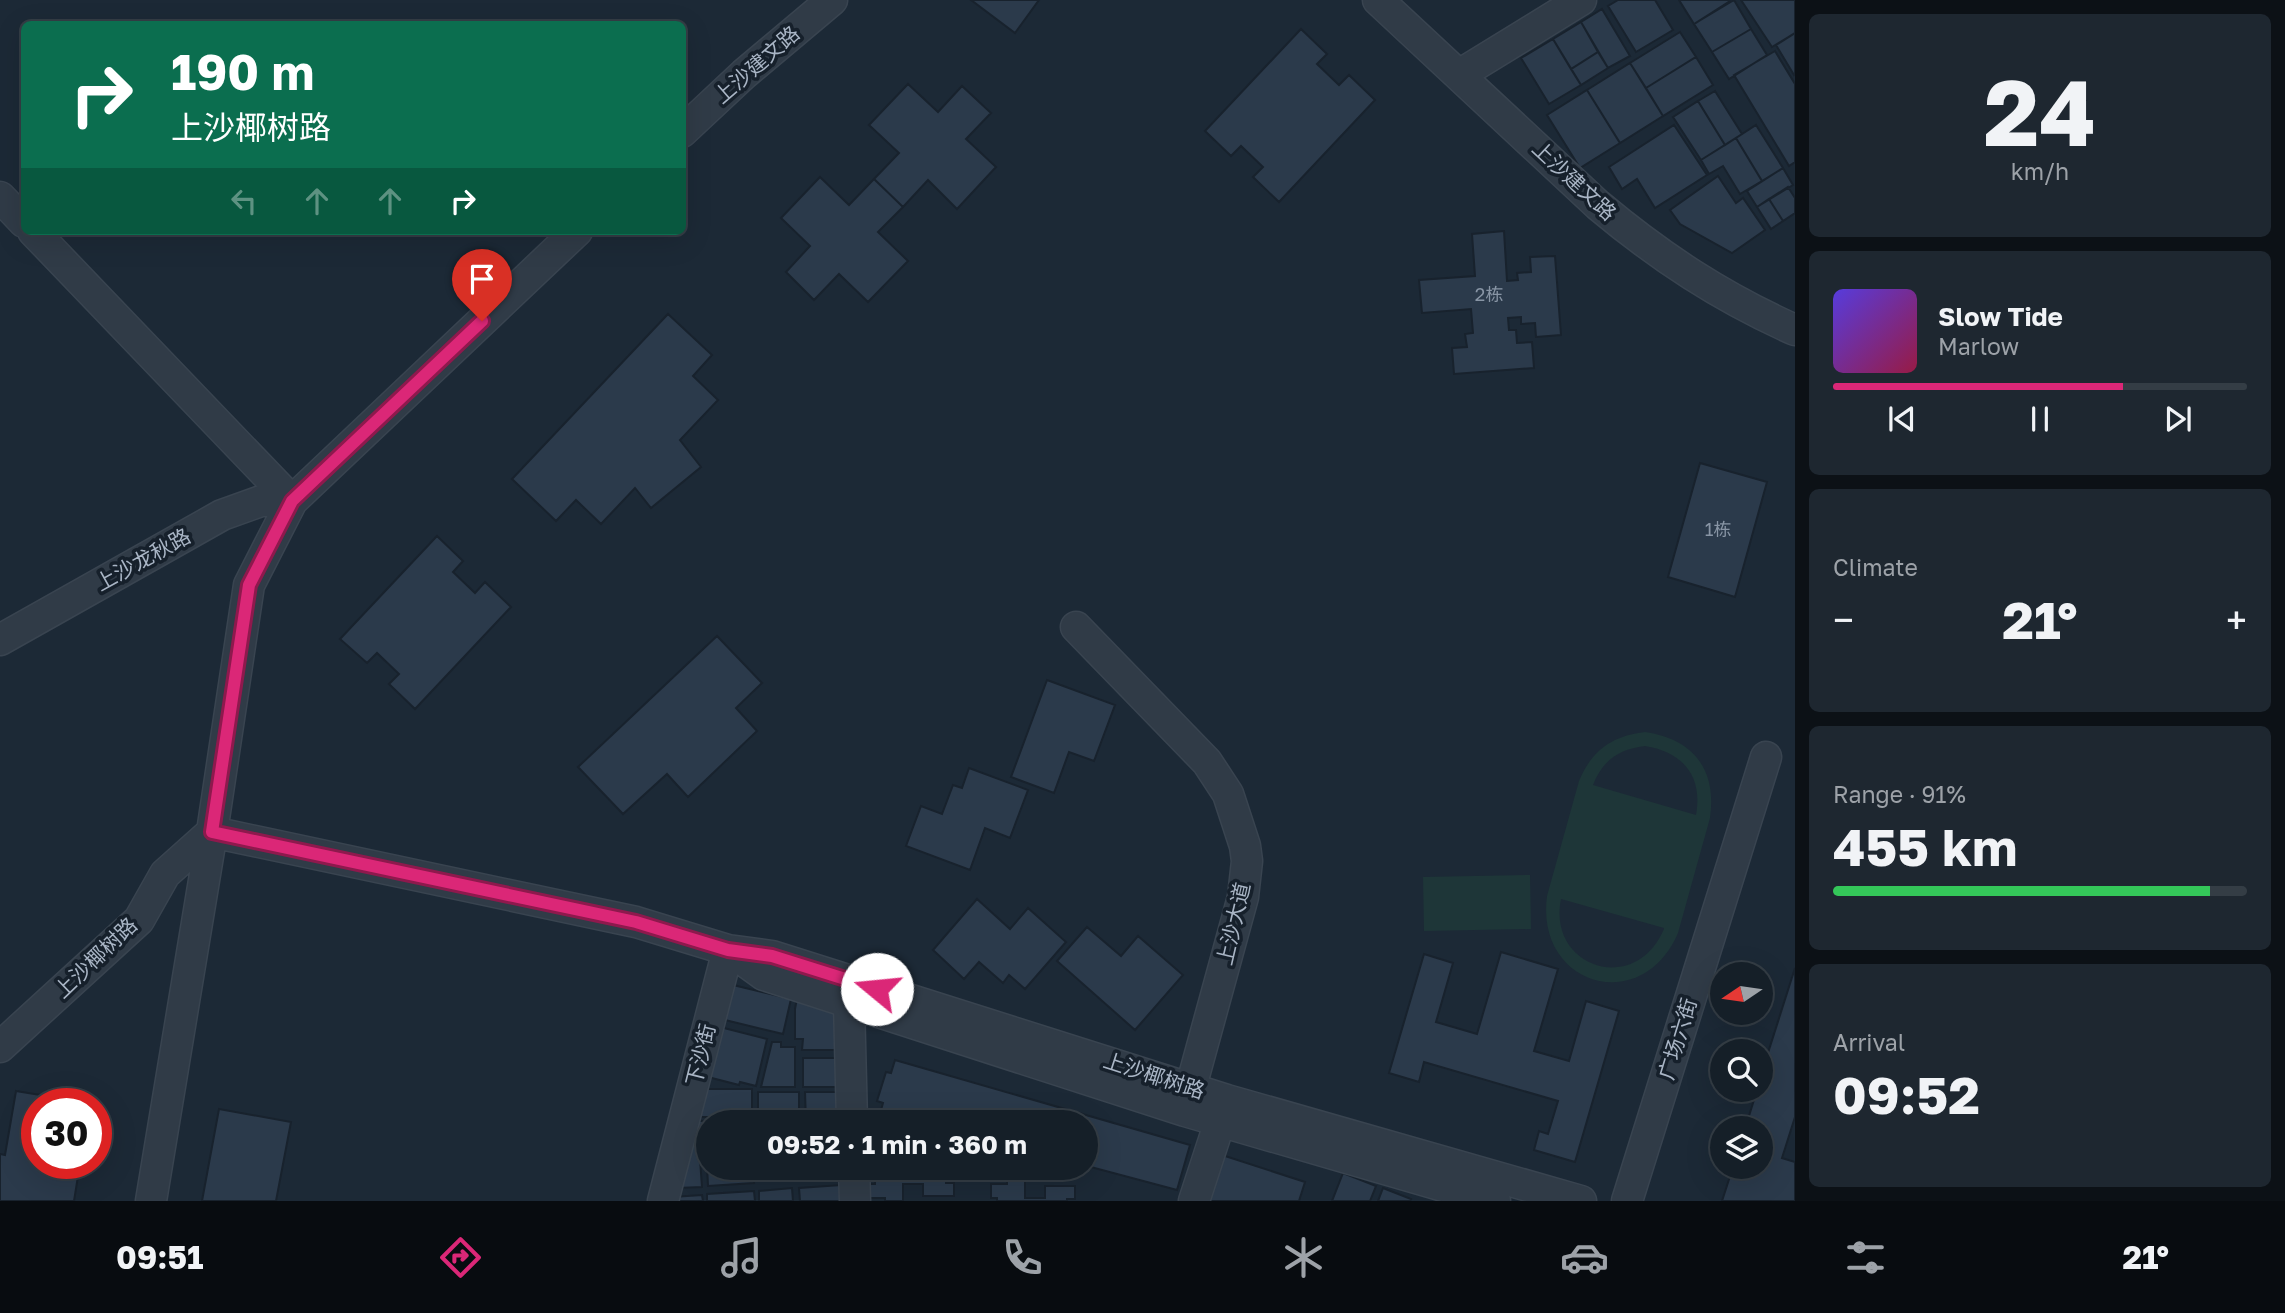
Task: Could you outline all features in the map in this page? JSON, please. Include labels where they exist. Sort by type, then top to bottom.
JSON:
[{"type":"street","name":"上沙建文路","points":[[686,128],[744,74],[801,11],[831,0]]},
{"type":"street","name":"上沙建文路","points":[[1378,0],[1598,205],[1636,236],[1720,293],[1795,330]]},
{"type":"street","points":[[1459,75],[1581,0]]},
{"type":"street","points":[[0,197],[21,219]]},
{"type":"street","points":[[37,235],[292,501]]},
{"type":"street","points":[[150,1201],[212,832],[249,585],[292,501],[573,235]]},
{"type":"street","name":"上沙龙秋路","points":[[0,639],[222,515],[261,501],[292,501]]},
{"type":"street","name":"上沙大道","points":[[1076,627],[1207,762],[1228,794],[1245,846],[1247,862],[1243,897],[1188,1099]]},
{"type":"street","name":"广场六街","points":[[1627,1201],[1766,757]]},
{"type":"street","name":"上沙椰树路","points":[[0,1047],[139,920],[165,874],[212,832],[636,922],[728,950],[764,975],[850,992],[1188,1099],[1495,1201]]},
{"type":"street","name":"下沙街","points":[[663,1201],[728,950]]},
{"type":"street","points":[[850,992],[852,1110]]},
{"type":"street","points":[[1194,1201],[1224,1111]]},
{"type":"street","name":"上沙椰树路","points":[[1224,1111],[1581,1201]]},
{"type":"street","points":[[854,1180],[855,1201]]},
{"type":"green space","points":[[1645,732],[1662,736],[1689,749],[1705,771],[1710,785],[1710,818],[1678,933],[1662,959],[1641,975],[1618,982],[1595,980],[1574,969],[1557,952],[1548,927],[1547,896],[1584,770],[1604,746]],"holes":[[[1645,746],[1670,754],[1687,768],[1696,789],[1696,815],[1593,785],[1601,769],[1619,753]],[[1561,899],[1664,928],[1664,929],[1651,950],[1634,963],[1615,967],[1596,965],[1580,956],[1567,942],[1560,923]]]},
{"type":"green space","points":[[1530,875],[1531,929],[1424,931],[1423,877]]},
{"type":"building","points":[[971,0],[1039,0],[1015,33]]},
{"type":"building","points":[[1618,0],[1655,0],[1673,30],[1636,52],[1608,6]]},
{"type":"building","points":[[1679,0],[1729,0],[1730,1],[1694,24]]},
{"type":"building","points":[[1734,0],[1751,29],[1712,52],[1694,24]]},
{"type":"building","points":[[1741,0],[1795,0],[1795,33],[1772,47]]},
{"type":"building","points":[[1602,9],[1630,56],[1608,68],[1581,22]]},
{"type":"building","points":[[1581,22],[1598,52],[1571,69],[1553,39]]},
{"type":"building","points":[[1301,29],[1327,54],[1317,64],[1339,85],[1349,75],[1375,100],[1279,202],[1253,177],[1263,167],[1241,146],[1231,156],[1205,131]]},
{"type":"building","points":[[1751,29],[1767,55],[1729,79],[1712,52]]},
{"type":"building","points":[[1680,32],[1696,57],[1646,88],[1630,63]]},
{"type":"building","points":[[1795,33],[1795,74],[1794,75],[1776,45]]},
{"type":"building","points":[[1553,39],[1581,85],[1549,104],[1521,58]]},
{"type":"building","points":[[1775,51],[1795,84],[1795,162],[1789,166],[1734,75]]},
{"type":"building","points":[[1598,52],[1608,68],[1581,85],[1571,69]]},
{"type":"building","points":[[1696,57],[1713,85],[1663,116],[1646,88]]},
{"type":"building","points":[[1630,63],[1663,116],[1620,143],[1587,90]]},
{"type":"building","points":[[908,84],[938,112],[962,86],[991,113],[966,139],[996,167],[957,209],[928,180],[903,207],[874,179],[899,153],[869,125]]},
{"type":"building","points":[[1587,90],[1620,143],[1580,168],[1547,115]]},
{"type":"building","points":[[1715,91],[1742,134],[1725,145],[1698,101]]},
{"type":"building","points":[[1698,101],[1725,145],[1701,160],[1673,117]]},
{"type":"building","points":[[1674,125],[1707,175],[1655,208],[1637,179],[1622,189],[1609,167]]},
{"type":"building","points":[[1756,125],[1783,168],[1762,181],[1736,138]]},
{"type":"building","points":[[1736,138],[1762,181],[1740,194],[1723,166],[1709,174],[1701,160]]},
{"type":"building","points":[[1783,168],[1793,185],[1757,207],[1747,191]]},
{"type":"building","points":[[1718,176],[1736,203],[1743,198],[1765,230],[1732,253],[1680,224],[1670,210]]},
{"type":"building","points":[[820,177],[849,205],[874,179],[903,207],[878,232],[908,261],[868,302],[839,274],[814,300],[786,272],[810,246],[781,218]]},
{"type":"building","points":[[1788,187],[1795,198],[1795,213],[1783,221],[1769,199]]},
{"type":"building","points":[[1769,199],[1783,221],[1771,229],[1757,207]]},
{"type":"building","points":[[1504,231],[1507,281],[1518,280],[1517,273],[1531,272],[1530,257],[1555,256],[1561,335],[1536,337],[1535,323],[1521,324],[1521,317],[1508,318],[1509,330],[1516,330],[1517,343],[1532,342],[1534,368],[1454,374],[1452,348],[1467,347],[1465,334],[1473,333],[1471,309],[1422,313],[1419,280],[1475,276],[1472,234]]},
{"type":"building","points":[[668,314],[712,355],[693,376],[718,400],[680,440],[701,467],[651,508],[635,488],[601,524],[576,500],[556,521],[512,479]]},
{"type":"building","points":[[1700,463],[1767,482],[1735,597],[1668,577]]},
{"type":"building","points":[[437,536],[463,561],[453,572],[475,593],[485,582],[511,607],[415,709],[389,684],[399,674],[377,653],[367,663],[340,639]]},
{"type":"building","points":[[717,636],[762,683],[736,708],[757,731],[688,797],[667,774],[623,814],[578,767]]},
{"type":"building","points":[[1047,680],[1115,705],[1094,761],[1069,752],[1054,793],[1011,777]]},
{"type":"building","points":[[969,768],[1028,790],[1010,838],[985,828],[970,870],[906,846],[921,806],[942,814],[953,785],[962,788]]},
{"type":"building","points":[[977,899],[1010,929],[1028,908],[1066,942],[1025,989],[1009,975],[1003,983],[979,962],[964,979],[933,950]]},
{"type":"building","points":[[1087,927],[1121,956],[1138,936],[1183,975],[1135,1030],[1057,961]]},
{"type":"building","points":[[1501,952],[1558,969],[1534,1051],[1569,1061],[1586,1001],[1619,1011],[1575,1162],[1534,1150],[1539,1131],[1548,1134],[1558,1101],[1424,1062],[1419,1082],[1389,1073],[1424,954],[1453,963],[1436,1022],[1477,1034]]},
{"type":"building","points":[[1795,968],[1795,1117],[1782,1158],[1795,1162],[1795,1201],[1722,1201],[1729,1179],[1773,1179],[1773,1116],[1749,1116],[1753,1102],[1773,1102],[1772,1039]]},
{"type":"building","points":[[733,985],[791,999],[783,1034],[725,1020]]},
{"type":"building","points":[[797,998],[839,1011],[839,1050],[802,1050],[803,1039],[795,1039]]},
{"type":"building","points":[[716,1026],[767,1039],[756,1086],[740,1082],[739,1085],[704,1076]]},
{"type":"building","points":[[772,1042],[781,1042],[781,1047],[795,1047],[795,1087],[761,1087]]},
{"type":"building","points":[[803,1058],[839,1058],[840,1087],[803,1087]]},
{"type":"building","points":[[895,1060],[1069,1110],[881,1110],[883,1103],[877,1101],[886,1072],[891,1073]]},
{"type":"building","points":[[698,1089],[752,1089],[752,1110],[698,1110]]},
{"type":"building","points":[[16,1091],[21,1092],[21,1179],[78,1179],[74,1201],[0,1201],[0,1154],[5,1155]]},
{"type":"building","points":[[16,1091],[21,1092],[21,1179],[78,1179],[74,1201],[0,1201],[0,1154],[5,1155]]},
{"type":"building","points":[[758,1092],[799,1092],[799,1110],[758,1110]]},
{"type":"building","points":[[805,1092],[837,1092],[837,1110],[806,1110]]},
{"type":"building","points":[[219,1109],[291,1122],[276,1201],[202,1201]]},
{"type":"building","points":[[1098,1118],[1190,1145],[1177,1190],[1098,1169]]},
{"type":"building","points":[[688,1145],[696,1145],[696,1180],[702,1180],[702,1187],[677,1188]]},
{"type":"building","points":[[1222,1155],[1305,1182],[1299,1201],[1207,1201]]},
{"type":"building","points":[[1343,1173],[1376,1186],[1370,1201],[1332,1201]]},
{"type":"building","points":[[708,1180],[754,1180],[754,1183],[708,1186]]},
{"type":"building","points":[[875,1180],[946,1180],[946,1183],[954,1183],[954,1196],[923,1196],[923,1184],[903,1184],[903,1201],[885,1201],[885,1198],[870,1198],[870,1184],[875,1184]]},
{"type":"building","points":[[1007,1181],[1025,1181],[1025,1198],[1045,1198],[1045,1186],[1075,1186],[1075,1199],[997,1201],[997,1198],[991,1198],[991,1184],[1007,1184]]},
{"type":"building","points":[[841,1185],[841,1201],[800,1201],[799,1188]]},
{"type":"building","points":[[792,1188],[793,1201],[759,1201],[759,1191]]},
{"type":"building","points":[[1383,1188],[1411,1199],[1378,1201]]},
{"type":"building","points":[[754,1191],[755,1201],[707,1201],[707,1194]]},
{"type":"building","points":[[702,1195],[703,1201],[671,1201],[672,1197]]},
{"type":"route","points":[[482,321],[292,501],[249,585],[212,832],[636,922],[728,950],[772,956],[877,989]]}]
